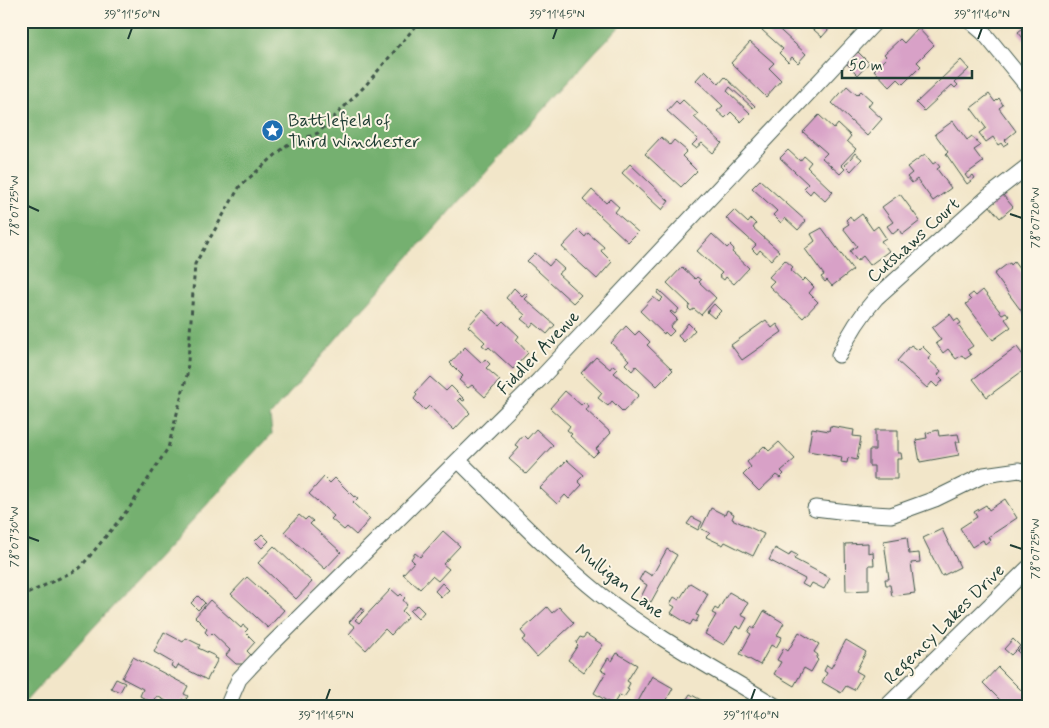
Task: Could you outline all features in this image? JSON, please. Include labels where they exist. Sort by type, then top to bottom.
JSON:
[{"type":"street","name":"Fiddler Avenue","points":[[227,707],[239,679],[269,647],[539,380],[876,21]]},
{"type":"street","points":[[970,21],[984,32],[1028,87]]},
{"type":"street","name":"Cutshaws Court","points":[[839,355],[848,336],[876,298],[988,198],[1028,166]]},
{"type":"street","name":"Mulligan Lane","points":[[458,460],[563,562],[601,595],[642,624],[777,707]]},
{"type":"street","points":[[814,508],[891,515],[935,499],[984,475],[1018,470],[1028,473]]},
{"type":"street","name":"Regency Lakes Drive","points":[[886,707],[1028,568]]},
{"type":"path","points":[[21,597],[80,568],[130,507],[168,448],[187,375],[195,264],[240,186],[287,145],[318,133],[364,86],[420,21]]},
{"type":"green space","points":[[21,21],[625,21],[354,318],[270,416],[272,434],[21,706]]},
{"type":"building","points":[[770,21],[806,54],[798,63],[792,57],[788,62],[779,53],[783,49],[762,30]]},
{"type":"building","points":[[798,21],[836,21],[822,37],[806,23],[803,26]]},
{"type":"building","points":[[1028,24],[1028,44],[1018,32]]},
{"type":"building","points":[[918,28],[934,45],[917,62],[921,66],[903,84],[898,79],[890,87],[874,70],[887,57],[884,54],[900,39],[904,43]]},
{"type":"building","points":[[750,42],[774,63],[769,68],[781,80],[766,97],[731,63]]},
{"type":"building","points":[[858,52],[869,63],[858,75],[846,63]]},
{"type":"building","points":[[961,60],[969,69],[955,82],[958,85],[955,88],[952,85],[924,111],[916,103]]},
{"type":"building","points":[[705,70],[719,84],[725,77],[755,106],[753,108],[730,87],[727,91],[750,113],[741,122],[731,112],[725,118],[717,111],[723,106],[696,80]]},
{"type":"building","points":[[847,86],[857,95],[861,91],[872,101],[868,106],[882,119],[867,136],[832,103]]},
{"type":"building","points":[[989,94],[995,102],[999,98],[1003,105],[999,108],[1016,131],[1005,140],[1008,143],[1003,146],[1001,143],[998,145],[993,137],[986,142],[979,133],[986,128],[971,108]]},
{"type":"building","points":[[683,100],[698,114],[694,117],[722,143],[713,153],[702,143],[696,148],[692,145],[698,139],[667,111],[676,101],[679,104]]},
{"type":"building","points":[[819,115],[834,129],[838,124],[851,136],[847,141],[856,149],[841,165],[845,169],[840,174],[822,158],[827,153],[803,132]]},
{"type":"building","points":[[953,121],[967,140],[972,136],[980,146],[974,150],[983,162],[965,175],[968,179],[973,175],[975,178],[967,184],[946,154],[948,152],[935,134]]},
{"type":"building","points":[[661,137],[670,145],[674,140],[687,151],[682,156],[697,171],[681,187],[645,154]]},
{"type":"building","points":[[788,150],[800,161],[804,156],[811,162],[807,167],[833,192],[825,201],[813,190],[810,194],[804,188],[808,184],[780,158]]},
{"type":"building","points":[[855,153],[862,159],[851,171],[845,165]]},
{"type":"building","points":[[925,154],[933,164],[936,162],[940,167],[937,169],[951,188],[933,201],[917,179],[912,183],[907,177],[912,173],[907,167]]},
{"type":"building","points":[[630,164],[669,201],[662,210],[622,173]]},
{"type":"building","points":[[760,180],[806,221],[798,230],[785,218],[781,223],[773,215],[777,211],[752,188]]},
{"type":"building","points":[[592,190],[606,203],[610,199],[619,207],[615,212],[638,232],[628,242],[583,200]]},
{"type":"building","points":[[900,194],[920,221],[902,235],[899,229],[893,234],[887,226],[893,222],[882,207]]},
{"type":"building","points":[[1002,194],[1013,207],[1000,218],[989,205]]},
{"type":"building","points":[[734,210],[748,223],[751,219],[756,224],[753,228],[779,251],[771,260],[760,250],[757,254],[752,249],[756,245],[726,218]]},
{"type":"building","points":[[862,214],[873,230],[878,226],[886,238],[881,241],[889,251],[870,265],[863,256],[857,261],[850,251],[857,246],[843,228],[849,224],[846,220],[850,216],[853,221]]},
{"type":"building","points":[[822,228],[853,270],[832,286],[821,277],[824,275],[805,249],[815,241],[811,234]]},
{"type":"building","points":[[578,230],[585,237],[588,233],[604,247],[601,251],[612,262],[597,279],[562,247]]},
{"type":"building","points":[[712,234],[727,248],[730,245],[734,249],[732,252],[749,268],[734,284],[726,277],[724,280],[719,276],[722,273],[697,251]]},
{"type":"building","points":[[535,253],[549,266],[554,260],[564,269],[558,274],[581,295],[573,303],[527,261]]},
{"type":"building","points":[[785,260],[793,267],[790,270],[802,281],[805,278],[814,287],[809,293],[818,302],[803,318],[769,286],[774,281],[769,277]]},
{"type":"building","points":[[1014,262],[1028,281],[1028,314],[1025,316],[994,274],[1006,265],[1010,263],[1011,265]]},
{"type":"building","points":[[682,267],[695,279],[697,277],[701,280],[699,282],[716,298],[701,315],[694,309],[691,311],[688,308],[690,305],[667,283]]},
{"type":"building","points":[[514,288],[522,296],[525,293],[528,296],[525,299],[555,325],[547,334],[534,323],[531,327],[521,319],[525,315],[506,298]]},
{"type":"building","points":[[659,290],[679,309],[675,314],[670,312],[677,319],[670,327],[674,331],[669,336],[665,332],[664,334],[640,311],[653,297],[659,302],[663,298],[657,293]]},
{"type":"building","points":[[983,290],[1002,314],[1006,312],[1009,316],[1005,319],[1011,327],[993,340],[966,304],[971,300],[968,297],[973,293],[976,296]]},
{"type":"building","points":[[714,304],[721,311],[714,318],[707,312]]},
{"type":"building","points":[[483,310],[499,325],[503,321],[519,336],[516,340],[528,353],[513,369],[489,347],[487,349],[482,345],[485,342],[468,326]]},
{"type":"building","points":[[950,314],[955,321],[958,319],[961,323],[958,325],[973,346],[967,350],[971,355],[965,359],[962,355],[956,359],[948,349],[943,353],[936,343],[941,340],[932,328]]},
{"type":"building","points":[[766,320],[772,328],[777,324],[782,332],[742,360],[731,345]]},
{"type":"building","points":[[688,323],[695,330],[684,342],[678,336]]},
{"type":"building","points":[[626,326],[635,335],[639,331],[650,342],[647,345],[673,370],[657,386],[636,366],[632,371],[625,364],[629,360],[611,343]]},
{"type":"building","points":[[911,345],[918,350],[922,346],[931,355],[928,359],[941,371],[938,375],[943,380],[937,387],[932,382],[927,388],[897,361]]},
{"type":"building","points":[[465,347],[482,363],[485,359],[490,364],[486,368],[500,380],[485,397],[472,385],[468,388],[459,380],[463,376],[450,363]]},
{"type":"building","points":[[1017,347],[1028,362],[1028,367],[987,397],[973,379]]},
{"type":"building","points":[[596,357],[610,369],[613,365],[618,369],[614,373],[639,395],[623,412],[612,401],[608,406],[598,398],[602,393],[581,373]]},
{"type":"building","points":[[430,377],[446,391],[451,386],[465,400],[463,401],[460,398],[458,400],[470,413],[454,430],[429,406],[425,410],[414,399],[417,395],[415,393]]},
{"type":"building","points":[[565,391],[581,405],[584,402],[589,406],[586,410],[611,433],[596,449],[599,451],[593,457],[570,436],[572,434],[567,430],[570,426],[550,408]]},
{"type":"building","points":[[830,426],[854,430],[853,436],[861,437],[857,460],[848,458],[847,463],[841,462],[842,457],[808,451],[812,428],[829,431]]},
{"type":"building","points":[[536,429],[553,445],[526,474],[509,459],[519,448],[515,445],[523,435],[527,439]]},
{"type":"building","points":[[875,430],[898,430],[898,453],[901,453],[902,459],[897,459],[897,479],[874,479],[874,466],[869,466],[869,450],[875,450]]},
{"type":"building","points":[[938,430],[939,436],[958,434],[960,442],[956,442],[959,455],[920,462],[916,440],[927,438],[926,433]]},
{"type":"building","points":[[779,442],[795,459],[781,471],[784,474],[780,478],[776,475],[759,491],[743,475],[751,467],[747,462],[764,446],[769,451]]},
{"type":"building","points":[[567,460],[584,475],[578,481],[582,485],[569,499],[565,495],[557,504],[540,488]]},
{"type":"building","points":[[324,477],[330,483],[335,478],[354,497],[358,498],[353,503],[370,519],[356,535],[347,527],[344,530],[331,519],[334,516],[309,494]]},
{"type":"building","points":[[1005,499],[1017,518],[988,537],[990,540],[985,544],[983,540],[972,547],[960,528],[977,517],[974,512],[986,505],[989,510]]},
{"type":"building","points":[[711,508],[725,515],[727,510],[734,514],[732,519],[764,534],[753,556],[725,542],[723,545],[706,537],[710,533],[701,529]]},
{"type":"building","points":[[299,515],[305,520],[308,517],[313,521],[310,524],[341,552],[325,569],[284,532]]},
{"type":"building","points":[[692,517],[702,522],[698,530],[687,524]]},
{"type":"building","points":[[942,529],[960,567],[942,576],[923,538]]},
{"type":"building","points":[[443,531],[460,546],[443,564],[449,569],[438,581],[432,576],[420,589],[403,574],[414,562],[411,559],[415,553],[420,557]]},
{"type":"building","points":[[262,534],[269,541],[262,548],[255,541]]},
{"type":"building","points":[[907,537],[909,554],[919,553],[920,562],[911,563],[915,593],[892,596],[890,585],[886,585],[885,579],[889,579],[884,541]]},
{"type":"building","points":[[868,543],[868,553],[873,552],[874,565],[869,565],[869,590],[846,591],[845,544]]},
{"type":"building","points":[[274,546],[312,582],[296,599],[258,563]]},
{"type":"building","points":[[775,548],[789,556],[791,552],[797,555],[794,559],[830,578],[824,589],[812,583],[809,588],[802,584],[805,579],[769,560]]},
{"type":"building","points":[[667,549],[677,555],[651,602],[641,597],[647,585],[639,580],[644,571],[652,576]]},
{"type":"building","points":[[247,577],[284,610],[268,628],[231,594]]},
{"type":"building","points":[[442,583],[449,590],[441,597],[435,591]]},
{"type":"building","points":[[690,583],[708,594],[696,615],[699,616],[696,622],[693,620],[690,625],[671,613],[675,607],[670,604],[674,597],[679,600]]},
{"type":"building","points":[[391,589],[399,596],[401,594],[405,598],[403,600],[407,605],[402,611],[408,617],[391,635],[385,629],[366,650],[349,634],[355,627],[349,622],[362,608],[364,611],[355,620],[359,623]]},
{"type":"building","points":[[729,592],[748,603],[741,615],[747,618],[741,629],[736,626],[724,645],[705,634],[716,615],[712,613],[715,608],[718,610]]},
{"type":"building","points":[[198,596],[205,603],[198,610],[191,603]]},
{"type":"building","points":[[210,600],[241,628],[243,625],[248,629],[245,632],[255,642],[247,651],[251,655],[249,662],[247,660],[243,664],[236,664],[226,655],[230,650],[212,633],[209,636],[205,632],[207,629],[195,617]]},
{"type":"building","points":[[417,605],[424,612],[418,619],[410,611]]},
{"type":"building","points":[[547,607],[552,613],[559,607],[574,623],[537,657],[522,640],[526,637],[521,631]]},
{"type":"building","points":[[764,611],[784,623],[777,635],[782,637],[776,648],[771,645],[760,665],[740,654],[751,634],[748,632],[751,627],[754,629]]},
{"type":"building","points":[[164,632],[183,642],[186,638],[200,645],[198,648],[218,659],[207,680],[178,665],[176,669],[171,666],[173,663],[154,652]]},
{"type":"building","points":[[799,632],[819,644],[814,652],[818,655],[816,658],[818,660],[811,672],[804,668],[794,686],[774,674],[781,662],[777,660],[784,648],[788,651]]},
{"type":"building","points":[[586,634],[603,645],[584,672],[568,660],[578,645],[576,643],[580,637],[583,638]]},
{"type":"building","points":[[1013,639],[1020,646],[1011,655],[1004,649]]},
{"type":"building","points":[[846,640],[866,652],[856,671],[863,675],[854,690],[846,686],[841,693],[822,682],[827,673],[824,671],[827,665],[831,668]]},
{"type":"building","points":[[1026,643],[1028,645],[1028,661],[1017,651]]},
{"type":"building","points":[[617,653],[637,665],[627,681],[630,683],[627,689],[629,690],[624,697],[619,695],[613,705],[594,693],[606,672],[601,670],[608,658],[612,661]]},
{"type":"building","points":[[133,657],[188,686],[184,694],[188,696],[185,701],[182,699],[177,707],[157,696],[153,703],[140,696],[143,689],[122,678]]},
{"type":"building","points":[[998,667],[1023,692],[1028,687],[1028,707],[1007,707],[1005,705],[1002,707],[998,703],[1000,700],[983,683]]},
{"type":"building","points":[[652,676],[673,688],[664,705],[668,707],[635,707]]},
{"type":"building","points":[[116,679],[125,683],[120,692],[111,688]]},
{"type":"building","points":[[690,694],[710,705],[709,707],[682,707]]},
{"type":"place","name":"Battlefield of Third Winchester","points":[[272,130]]}]
